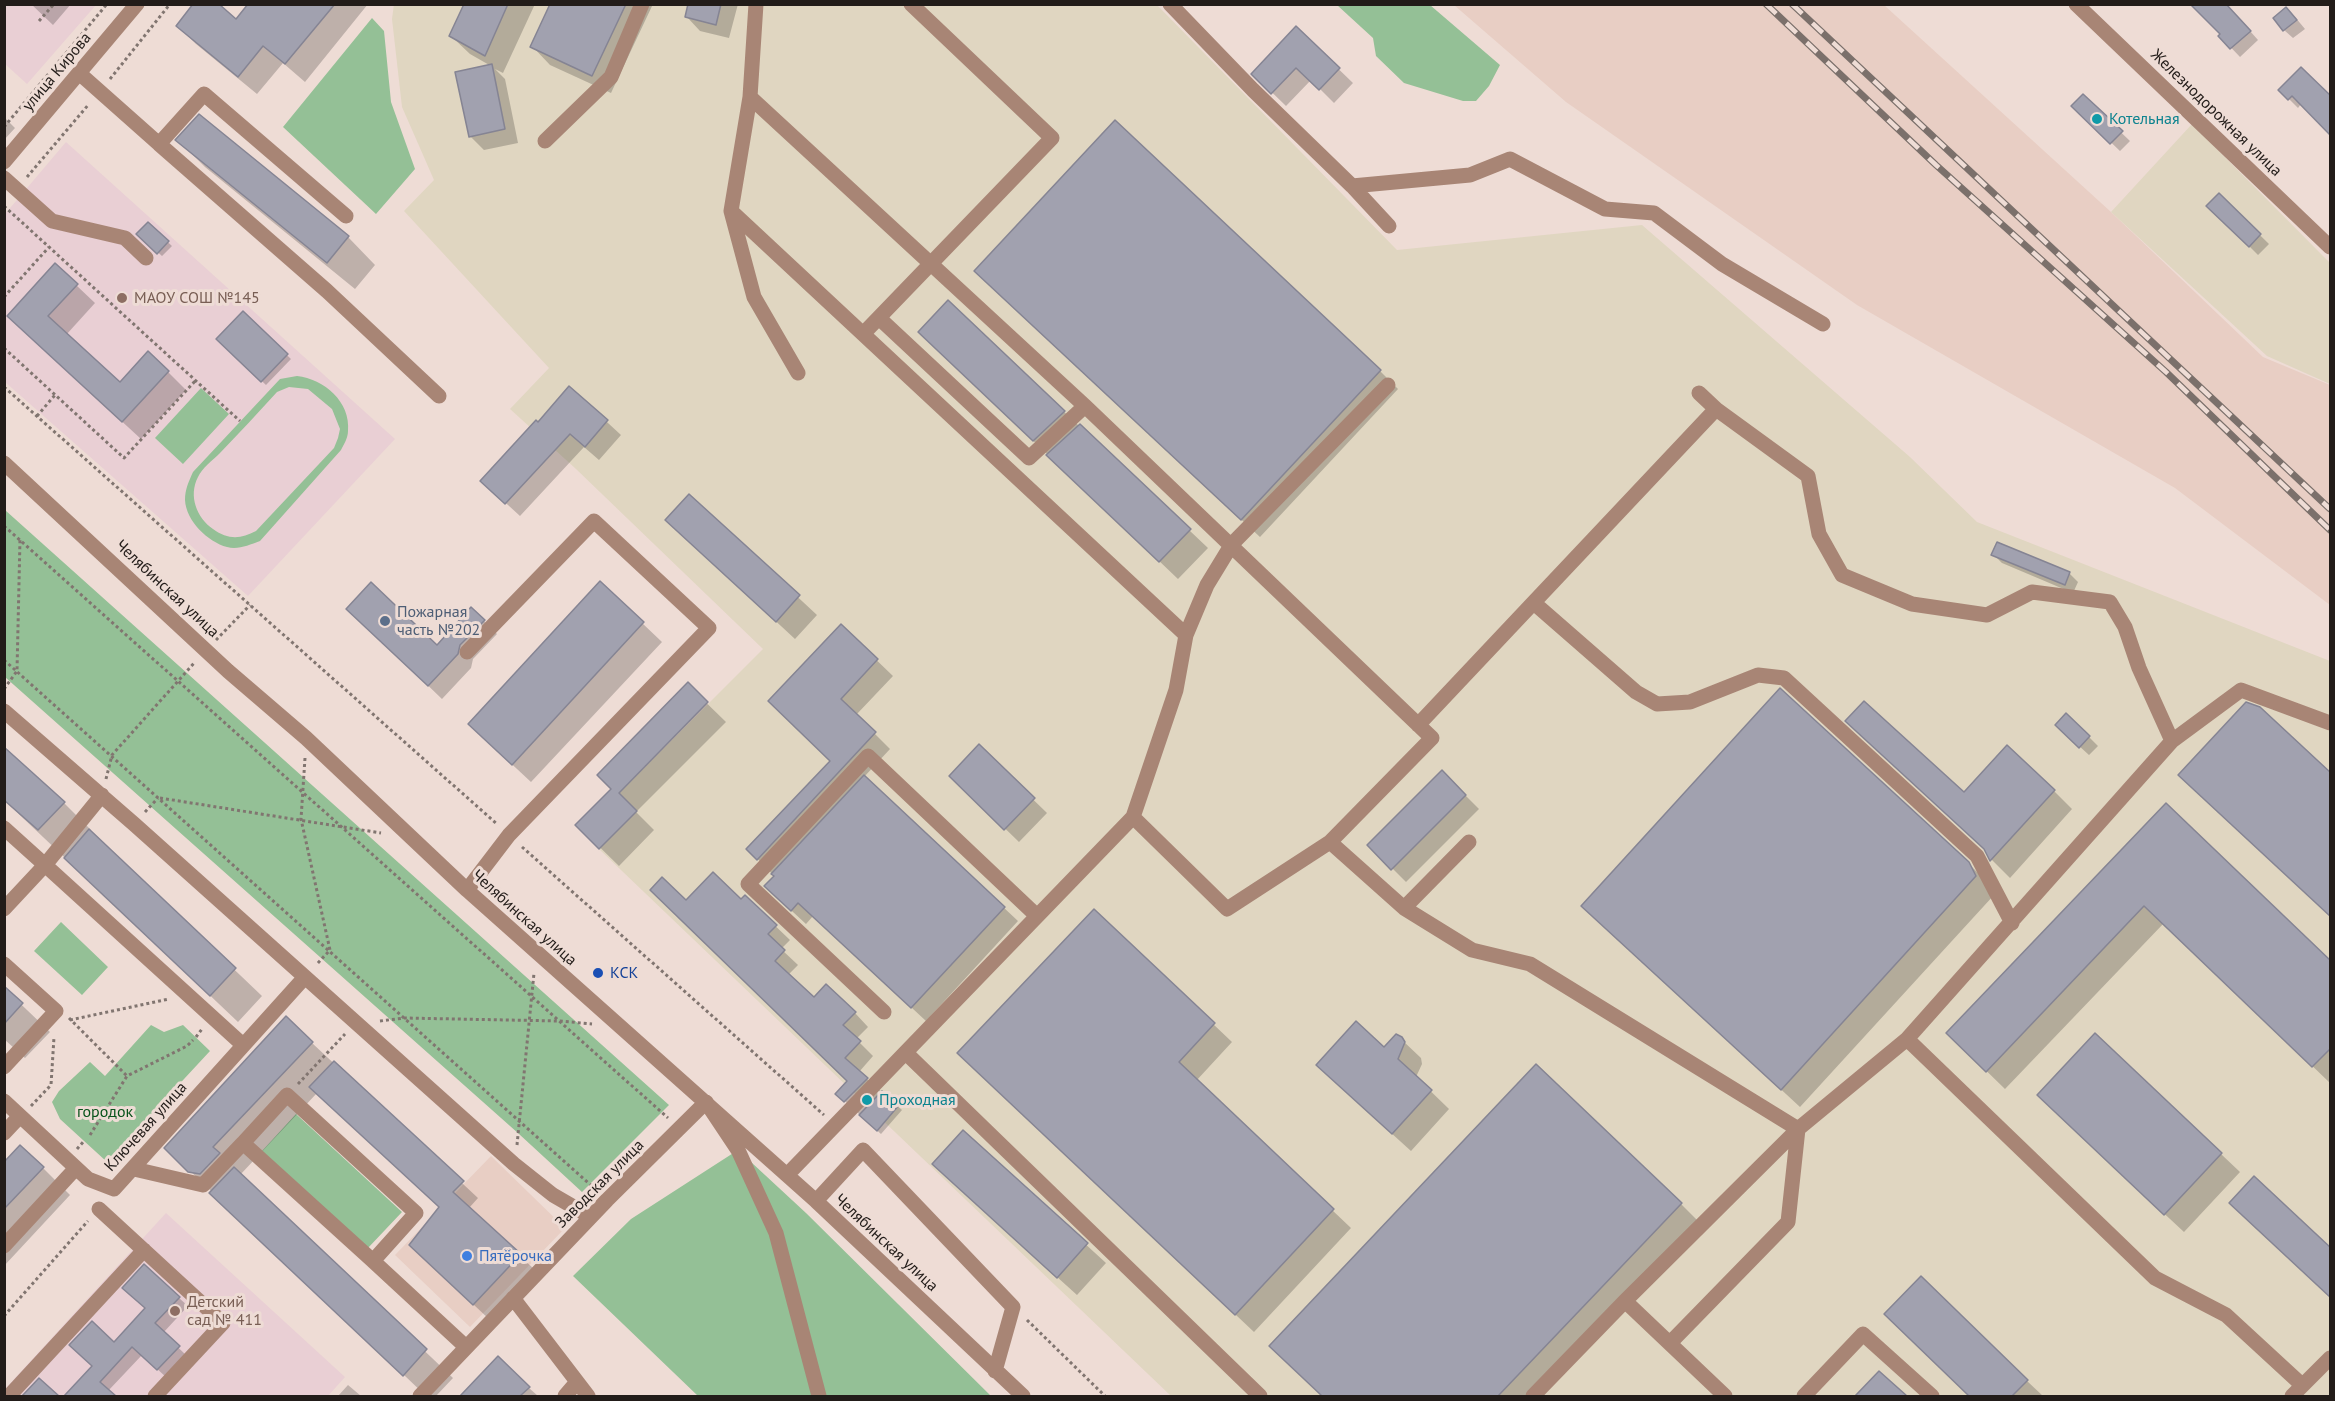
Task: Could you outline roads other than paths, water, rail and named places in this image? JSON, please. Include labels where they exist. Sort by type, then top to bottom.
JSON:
[{"type":"street","name":"улица Кирова","points":[[4,162],[137,4]]},
{"type":"street","points":[[545,141],[611,77],[642,4]]},
{"type":"street","points":[[756,4],[750,97],[731,211],[754,297],[798,372]]},
{"type":"street","points":[[863,334],[1052,138],[911,4]]},
{"type":"street","points":[[1170,4],[1389,226]]},
{"type":"street","name":"Железнодорожная улица","points":[[2076,4],[2331,248]]},
{"type":"street","points":[[79,73],[327,291],[439,396]]},
{"type":"street","points":[[159,144],[204,93],[346,216]]},
{"type":"street","points":[[750,97],[1232,544],[1432,738],[1330,842],[1227,909],[1133,818]]},
{"type":"street","points":[[1352,186],[1470,175],[1510,159],[1605,209],[1654,213],[1722,264],[1823,324]]},
{"type":"street","points":[[4,178],[52,221],[125,238],[146,258]]},
{"type":"street","points":[[731,211],[1186,635]]},
{"type":"street","points":[[879,318],[1029,458],[1085,406]]},
{"type":"street","points":[[787,1175],[1133,818],[1176,690],[1186,635],[1208,585],[1232,544],[1388,386]]},
{"type":"street","points":[[1698,393],[1716,409],[1808,476],[1819,534],[1842,575],[1912,604],[1987,615],[2032,592],[2110,602],[2124,627],[2139,668],[2172,741]]},
{"type":"street","points":[[1418,724],[1716,409]]},
{"type":"street","name":"Челябинская улица","points":[[4,463],[206,650],[306,738],[467,890],[816,1201],[1023,1396]]},
{"type":"street","points":[[467,652],[594,521],[709,628],[509,835],[467,890]]},
{"type":"street","points":[[1534,603],[1636,692],[1657,704],[1690,702],[1758,675],[1784,678],[1977,856],[2012,923]]},
{"type":"street","points":[[1533,1396],[1798,1129],[1907,1039],[2172,741],[2241,690],[2330,723]]},
{"type":"street","points":[[4,711],[102,795],[514,1164],[553,1195],[591,1217]]},
{"type":"street","points":[[884,1012],[748,884],[868,756],[1038,916]]},
{"type":"street","points":[[4,909],[45,865],[102,795]]},
{"type":"street","points":[[4,828],[243,1045]]},
{"type":"street","points":[[1330,842],[1404,908],[1472,950],[1530,964],[1798,1129]]},
{"type":"street","points":[[1404,908],[1469,842]]},
{"type":"street","points":[[4,964],[56,1011],[48,1024],[4,1067]]},
{"type":"street","name":"Ключевая улица","points":[[76,1168],[88,1179],[114,1189],[305,977]]},
{"type":"street","points":[[1907,1039],[2155,1278],[2226,1315],[2297,1391],[2331,1358]]},
{"type":"street","points":[[906,1053],[1260,1396]]},
{"type":"street","points":[[134,1169],[203,1185],[287,1095],[416,1214],[373,1261]]},
{"type":"street","points":[[4,1101],[76,1168],[4,1246]]},
{"type":"street","points":[[706,1102],[738,1150],[776,1233],[819,1396]]},
{"type":"street","name":"Заводская улица","points":[[420,1396],[607,1200],[706,1102]]},
{"type":"street","points":[[4,1133],[20,1116]]},
{"type":"street","points":[[1670,1343],[1788,1222],[1798,1129]]},
{"type":"street","points":[[243,1143],[466,1347]]},
{"type":"street","points":[[816,1201],[863,1150],[1013,1307],[995,1371]]},
{"type":"street","points":[[99,1209],[223,1323],[155,1396]]},
{"type":"street","points":[[9,1396],[144,1250]]},
{"type":"street","points":[[513,1298],[588,1396]]},
{"type":"street","points":[[1625,1301],[1725,1396]]},
{"type":"street","points":[[1804,1396],[1863,1334],[1932,1396]]},
{"type":"street","points":[[565,1396],[577,1382]]},
{"type":"railway","points":[[1766,4],[1936,165],[2166,372],[2330,530]]},
{"type":"railway","points":[[1792,4],[2330,509]]},
{"type":"place","name":"Котельная","points":[[2097,119]]},
{"type":"place","name":"МАОУ СОШ №145","points":[[122,298]]},
{"type":"place","name":"Пожарная часть №202","points":[[385,621]]},
{"type":"place","name":"КСК","points":[[598,973]]},
{"type":"place","name":"Проходная","points":[[867,1100]]},
{"type":"place","name":"Пятёрочка","points":[[467,1256]]},
{"type":"place","name":"Детский сад № 411","points":[[175,1311]]},
{"type":"park label","name":"городок","points":[[105,1112]]}]
